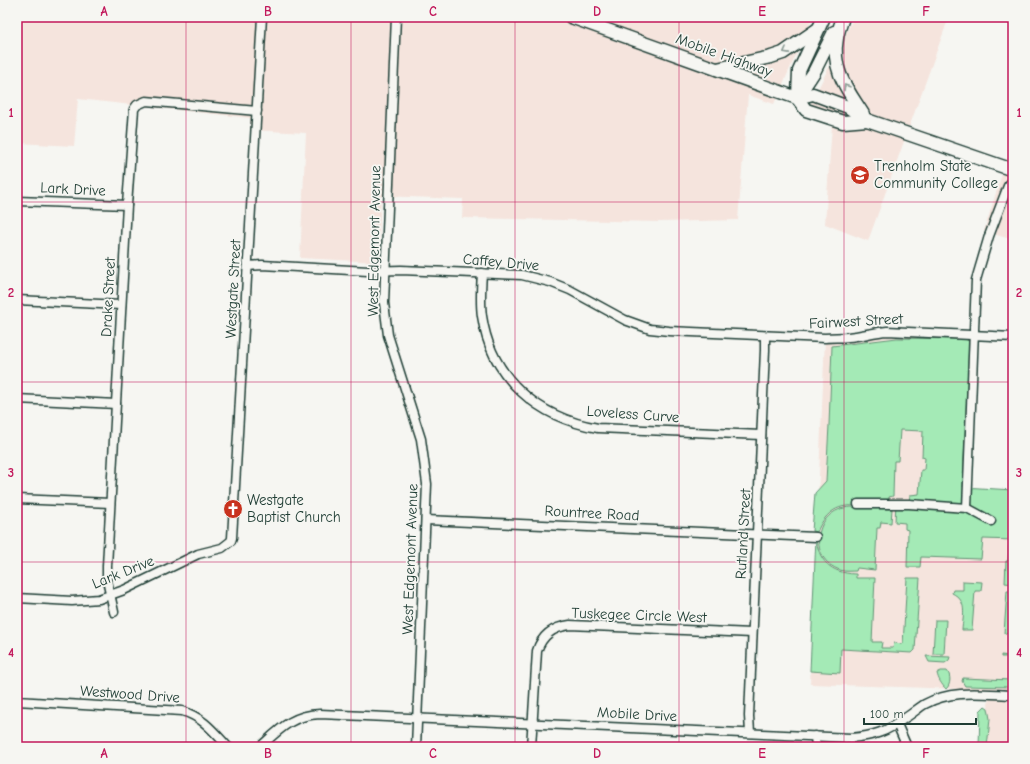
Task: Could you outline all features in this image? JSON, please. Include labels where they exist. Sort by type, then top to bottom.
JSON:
[{"type":"main road","name":"Mobile Highway","points":[[571,17],[798,98],[813,94],[848,107],[867,120],[1013,170]]},
{"type":"main road","points":[[798,98],[799,72],[824,17]]},
{"type":"main road","points":[[798,98],[814,72],[842,17]]},
{"type":"main road","points":[[842,17],[835,53],[837,66],[841,79],[867,120]]},
{"type":"main road","points":[[717,69],[771,58],[783,53],[818,29]]},
{"type":"main road","name":"Mobile Highway","points":[[798,98],[806,110],[843,122],[867,120]]},
{"type":"street","name":"Westgate Street","points":[[212,551],[226,546],[232,538],[262,17]]},
{"type":"street","name":"West Edgemont Avenue","points":[[396,17],[384,303],[388,335],[417,424],[424,453],[427,484],[416,747]]},
{"type":"street","name":"Drake Street","points":[[114,612],[107,566],[132,114],[137,105],[146,101],[257,111]]},
{"type":"street","points":[[967,508],[976,276],[1008,186],[1013,180]]},
{"type":"street","name":"Lark Drive","points":[[17,201],[127,205]]},
{"type":"street","name":"Caffey Drive","points":[[248,266],[522,275],[550,282],[570,290],[625,320],[650,329],[765,336]]},
{"type":"street","name":"Loveless Curve","points":[[482,273],[482,317],[487,337],[495,356],[515,385],[531,400],[548,412],[573,423],[598,428],[761,435]]},
{"type":"street","points":[[17,300],[122,305]]},
{"type":"street","name":"Fairwest Street","points":[[765,336],[825,338],[848,337],[887,331],[1013,337]]},
{"type":"street","name":"Rutland Street","points":[[750,733],[749,716],[752,633],[765,336]]},
{"type":"street","points":[[17,399],[116,404]]},
{"type":"street","points":[[17,499],[110,503]]},
{"type":"street","points":[[858,504],[909,504],[967,508],[991,521]]},
{"type":"street","name":"Rountree Road","points":[[426,520],[816,537]]},
{"type":"street","name":"Lark Drive","points":[[17,598],[83,601],[98,599],[124,590],[198,554],[212,551]]},
{"type":"street","name":"Tuskegee Circle West","points":[[532,724],[536,651],[543,638],[555,628],[570,626],[752,633]]},
{"type":"street","name":"Mobile Drive","points":[[260,747],[286,724],[294,719],[312,714],[851,738],[865,737],[886,731],[919,708],[938,698],[960,694],[1013,695]]},
{"type":"street","name":"Westwood Drive","points":[[17,701],[182,711],[204,722],[228,747]]},
{"type":"street","points":[[531,747],[532,724]]},
{"type":"street","points":[[897,724],[907,747]]},
{"type":"street","points":[[815,736],[816,747]]},
{"type":"shaded area","points":[[17,17],[813,17],[774,104],[748,95],[738,220],[660,222],[462,218],[463,199],[381,196],[378,262],[300,258],[306,133],[250,130],[250,118],[78,99],[74,146],[17,143]]},
{"type":"shaded area","name":"Trenholm State Community College","points":[[854,17],[949,17],[868,241],[825,224],[832,125],[805,115]]},
{"type":"shaded area","points":[[1007,158],[1013,160],[1013,240],[984,231]]},
{"type":"shaded area","points":[[973,335],[968,488],[1013,490],[1013,747],[987,747],[990,719],[988,708],[989,690],[810,684],[825,338]]},
{"type":"green space","points":[[897,338],[965,339],[969,341],[963,487],[1013,490],[1013,540],[983,539],[981,559],[921,557],[920,567],[907,567],[908,530],[905,529],[905,523],[895,522],[896,502],[909,504],[910,495],[919,494],[921,470],[924,470],[925,458],[922,457],[923,431],[900,430],[898,461],[894,461],[893,496],[889,497],[889,502],[855,500],[855,506],[836,509],[823,520],[817,532],[812,531],[815,493],[826,481],[832,346]]},
{"type":"green space","points":[[851,507],[892,509],[891,523],[881,522],[880,528],[877,528],[875,570],[857,568],[856,571],[842,571],[829,564],[822,556],[819,546],[819,535],[822,525],[829,516],[838,510]]},
{"type":"green space","points":[[816,537],[820,553],[827,564],[839,571],[856,574],[856,578],[875,578],[872,642],[882,642],[881,648],[893,648],[894,643],[903,644],[907,578],[920,578],[915,650],[912,653],[841,649],[840,673],[810,671]]},
{"type":"green space","points":[[1013,545],[1013,584],[1005,583],[1006,561],[1008,561],[1009,546]]},
{"type":"green space","points":[[963,581],[982,582],[981,591],[975,591],[972,630],[962,630],[962,604],[957,596],[952,593],[953,590],[963,590]]},
{"type":"green space","points":[[1007,591],[1013,591],[1013,657],[1001,657],[1001,655],[1010,656],[1011,634],[1004,633]]},
{"type":"green space","points":[[935,620],[946,620],[944,654],[933,654]]},
{"type":"green space","points":[[926,656],[950,657],[945,663],[929,662]]},
{"type":"green space","points":[[947,671],[949,675],[950,683],[946,689],[940,682],[937,673]]},
{"type":"green space","points":[[1013,674],[1013,684],[1009,687],[965,686],[962,681],[963,678],[1011,680],[1011,675]]},
{"type":"green space","points":[[985,706],[988,708],[990,719],[987,747],[979,747],[980,711]]},
{"type":"place","name":"Trenholm State Community College","points":[[860,175]]},
{"type":"place","name":"Westgate Baptist Church","points":[[233,509]]}]
